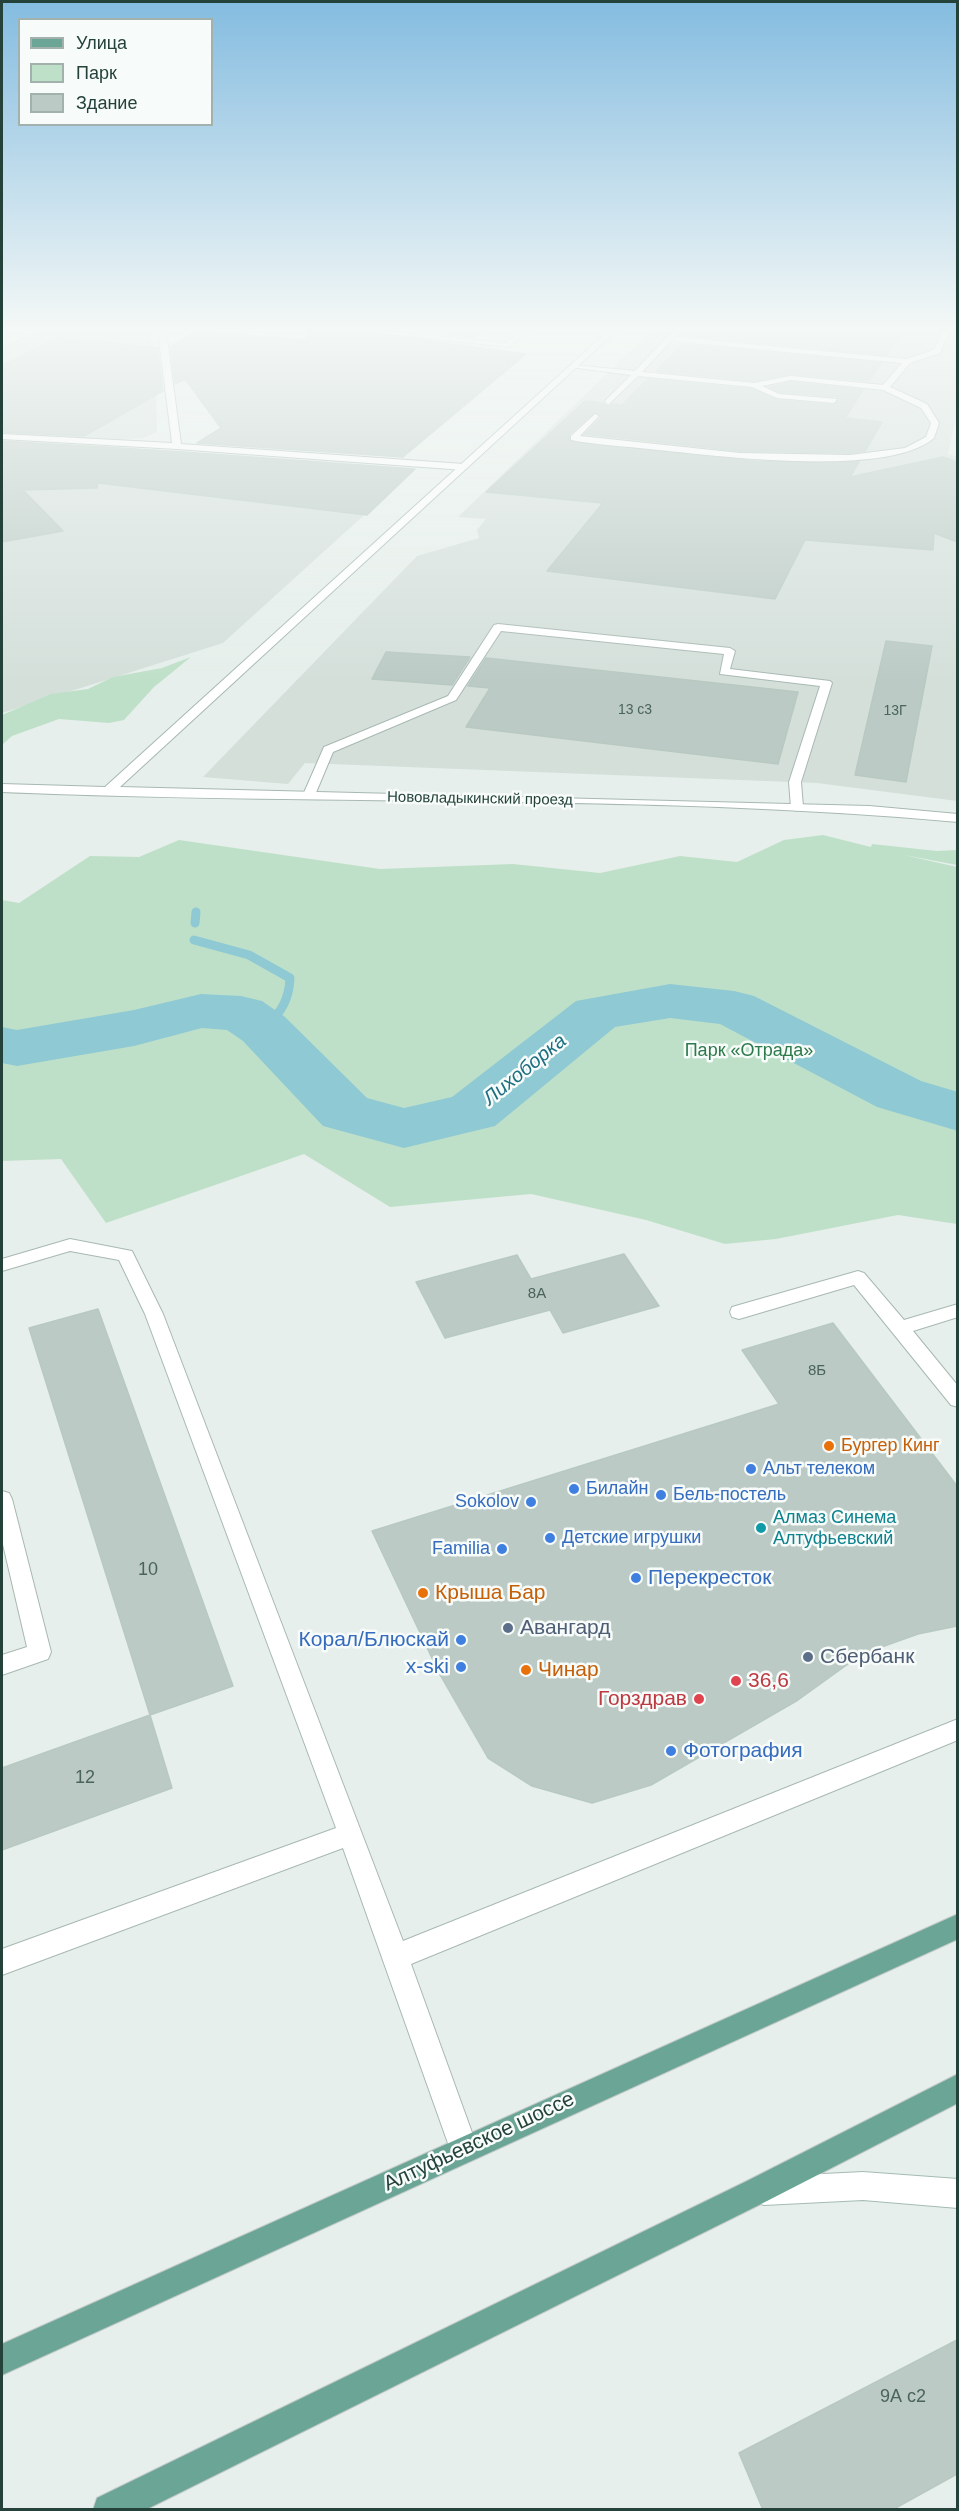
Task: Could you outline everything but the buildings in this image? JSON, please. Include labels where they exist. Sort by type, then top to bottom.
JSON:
[{"type":"main road","name":"Алтуфьевское шоссе","points":[[2,2360],[957,1926]]},
{"type":"main road","points":[[109,2510],[757,2192],[957,2088]]},
{"type":"street","points":[[207,448],[464,467]]},
{"type":"street","points":[[110,789],[485,448]]},
{"type":"street","points":[[667,448],[740,456],[850,458],[910,448]]},
{"type":"street","points":[[309,795],[328,750],[452,698],[498,627],[730,651],[724,672],[826,683],[795,782],[797,807]]},
{"type":"street","name":"Нововладыкинский проезд","points":[[2,788],[797,807],[957,818]]},
{"type":"street","points":[[2,1265],[70,1245],[126,1255],[154,1314],[396,1957],[464,2150]]},
{"type":"street","points":[[739,1312],[858,1277],[957,1400]]},
{"type":"street","points":[[900,1328],[957,1310]]},
{"type":"street","points":[[2,1499],[40,1652],[2,1665]]},
{"type":"street","points":[[396,1957],[957,1729]]},
{"type":"street","points":[[2,1962],[350,1834]]},
{"type":"street","points":[[757,2192],[863,2186],[957,2194]]},
{"type":"shaded area","points":[[2,448],[138,448],[415,469],[223,643],[2,713]]},
{"type":"shaded area","points":[[529,448],[949,448],[948,454],[958,457],[957,801],[817,783],[305,763],[288,784],[203,777],[417,556],[479,538],[477,530],[486,519],[458,517]]},
{"type":"green space","points":[[191,657],[154,687],[124,720],[109,723],[59,719],[12,736],[2,745],[2,715],[51,694],[88,689],[113,677],[162,668]]},
{"type":"green space","name":"Парк «Отрада»","points":[[823,835],[871,847],[872,844],[937,851],[957,850],[957,865],[904,855],[957,867],[957,1224],[898,1215],[776,1239],[725,1244],[646,1220],[531,1194],[390,1207],[304,1154],[106,1223],[61,1159],[2,1161],[2,900],[19,903],[90,856],[139,857],[179,840],[380,869],[513,864],[600,873],[680,856],[737,862],[784,840]]},
{"type":"waterway","points":[[195,923],[196,912]]},
{"type":"waterway","points":[[194,940],[249,955],[290,978],[284,1004],[267,1026]]},
{"type":"waterway","name":"Лихоборка","points":[[2,1045],[17,1048],[134,1028],[201,1011],[241,1013],[264,1029],[345,1112],[404,1128],[473,1112],[597,1013],[670,1001],[734,1008],[899,1094],[958,1112]]},
{"type":"waterway","name":"Лихоборка","points":[[264,1029],[267,1026]]},
{"type":"place","name":"Бургер Кинг","points":[[829,1446]]},
{"type":"place","name":"Альт телеком","points":[[751,1469]]},
{"type":"place","name":"Билайн","points":[[574,1489]]},
{"type":"place","name":"Бель-постель","points":[[661,1495]]},
{"type":"place","name":"Sokolov","points":[[531,1502]]},
{"type":"place","name":"Алмаз Синема Алтуфьевский","points":[[761,1528]]},
{"type":"place","name":"Детские игрушки","points":[[550,1538]]},
{"type":"place","name":"Familia","points":[[502,1549]]},
{"type":"place","name":"Перекресток","points":[[636,1578]]},
{"type":"place","name":"Крыша Бар","points":[[423,1593]]},
{"type":"place","name":"Авангард","points":[[508,1628]]},
{"type":"place","name":"Корал/Блюскай","points":[[461,1640]]},
{"type":"place","name":"Сбербанк","points":[[808,1657]]},
{"type":"place","name":"x-ski","points":[[461,1667]]},
{"type":"place","name":"Чинар","points":[[526,1670]]},
{"type":"place","name":"36,6","points":[[736,1681]]},
{"type":"place","name":"Горздрав","points":[[699,1699]]},
{"type":"place","name":"Фотография","points":[[671,1751]]}]
